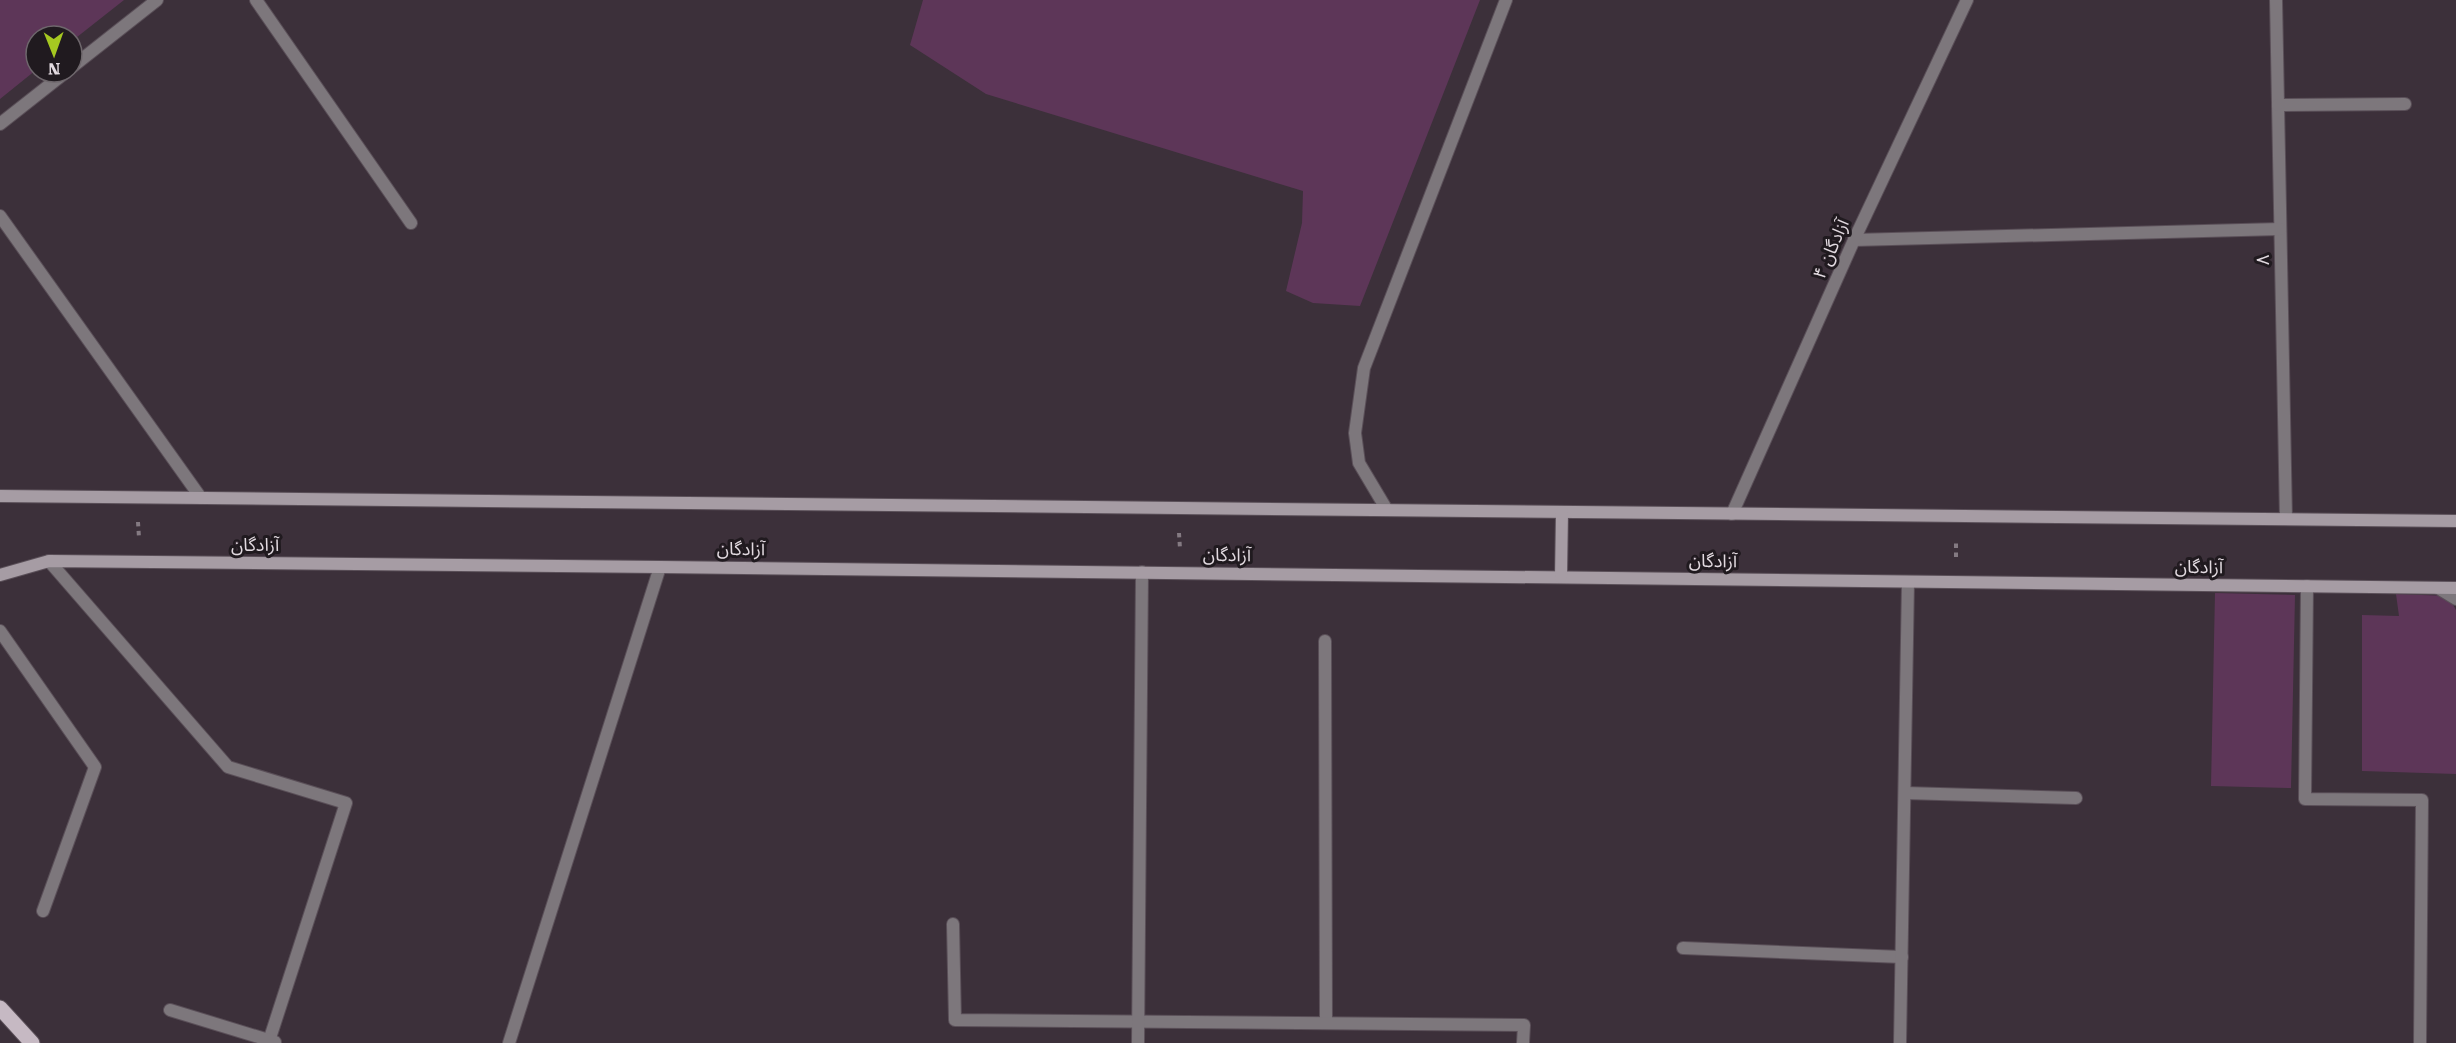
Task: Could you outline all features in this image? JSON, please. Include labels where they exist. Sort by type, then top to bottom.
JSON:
[{"type":"main road","points":[[0,496],[2456,521]]},
{"type":"main road","points":[[1561,577],[1562,512]]},
{"type":"main road","name":"آزادگان","points":[[0,575],[49,561],[2456,588]]},
{"type":"main road","points":[[0,1008],[32,1043]]},
{"type":"street","points":[[84,58],[157,0]]},
{"type":"street","points":[[256,0],[411,222]]},
{"type":"street","points":[[1387,510],[1359,463],[1355,433],[1364,368],[1506,0]]},
{"type":"street","name":"آزادگان ۴","points":[[1732,514],[1854,240],[1967,0]]},
{"type":"street","name":"۸","points":[[2276,0],[2286,519]]},
{"type":"street","points":[[0,124],[51,84]]},
{"type":"street","points":[[2278,105],[2404,104]]},
{"type":"street","points":[[0,216],[201,498]]},
{"type":"street","points":[[1854,240],[2280,229]]},
{"type":"street","points":[[49,561],[228,767],[346,803],[273,1042],[170,1010]]},
{"type":"street","points":[[509,1043],[660,567]]},
{"type":"street","points":[[1138,1043],[1142,572]]},
{"type":"street","points":[[1900,1043],[1908,582]]},
{"type":"street","points":[[2307,586],[2305,799],[2422,800],[2420,1043]]},
{"type":"street","points":[[2438,588],[2456,598]]},
{"type":"street","points":[[0,631],[95,766],[43,910]]},
{"type":"street","points":[[1325,641],[1326,1023]]},
{"type":"street","points":[[1905,794],[2076,798]]},
{"type":"street","points":[[953,924],[955,1020],[1524,1025],[1523,1043]]},
{"type":"street","points":[[1683,948],[1902,957]]},
{"type":"path","points":[[136,497],[141,562]]},
{"type":"path","points":[[1179,508],[1180,573]]},
{"type":"path","points":[[1955,582],[1956,516]]},
{"type":"shaded area","points":[[0,0],[124,0],[84,32],[84,24],[24,24],[24,80],[0,99]]},
{"type":"shaded area","points":[[923,0],[1480,0],[1360,306],[1313,303],[1286,291],[1302,223],[1303,191],[986,94],[910,45]]},
{"type":"shaded area","points":[[2215,593],[2295,595],[2291,788],[2211,786]]},
{"type":"shaded area","points":[[2396,594],[2448,596],[2456,610],[2456,774],[2362,771],[2362,615],[2399,616]]}]
